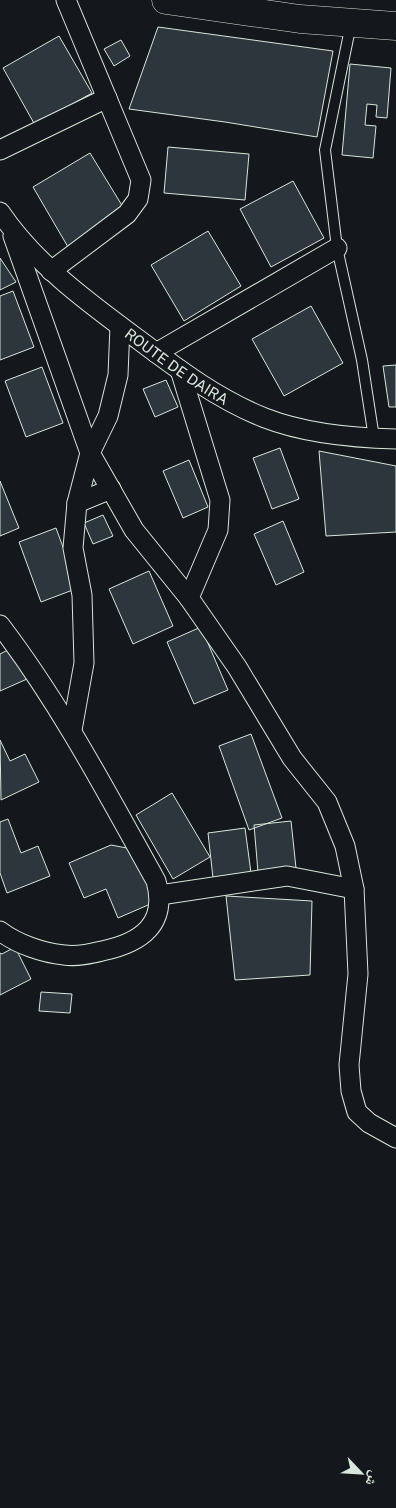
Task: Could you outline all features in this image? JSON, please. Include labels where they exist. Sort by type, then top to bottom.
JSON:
[{"type":"main road","points":[[166,0],[300,20],[396,26]]},
{"type":"street","points":[[51,271],[127,214],[138,199],[141,180],[66,0]]},
{"type":"street","points":[[0,150],[107,98]]},
{"type":"street","name":"ROUTE DE DAIRA","points":[[0,212],[11,228],[51,271],[156,353],[218,396],[266,418],[311,431],[396,439]]},
{"type":"street","points":[[11,228],[90,453],[134,530],[189,598],[237,667],[292,758],[327,802],[345,846],[354,889],[358,974],[349,1065],[351,1091],[357,1112],[370,1123],[391,1137],[396,1138]]},
{"type":"street","points":[[156,353],[337,248]]},
{"type":"street","points":[[72,730],[84,663],[82,595],[74,548],[77,503],[90,453],[108,416],[118,375],[120,326]]},
{"type":"street","points":[[180,370],[220,500],[218,530],[189,598]]},
{"type":"street","points":[[77,503],[111,489]]},
{"type":"street","points":[[0,625],[29,662],[72,730],[156,880],[160,895],[157,913],[149,928],[136,940],[120,948],[87,954],[65,955],[36,949],[0,931]]},
{"type":"street","points":[[160,895],[286,876],[354,889]]},
{"type":"lane","points":[[351,23],[324,150],[337,248],[362,360],[374,438]]},
{"type":"building","points":[[158,27],[333,51],[317,137],[129,109]]},
{"type":"building","points":[[59,36],[92,93],[35,125],[3,68]]},
{"type":"building","points":[[121,40],[130,56],[114,66],[104,49]]},
{"type":"building","points":[[350,64],[391,68],[387,118],[376,117],[377,105],[367,104],[365,125],[376,126],[373,158],[342,155]]},
{"type":"building","points":[[168,147],[249,154],[245,200],[164,193]]},
{"type":"building","points":[[90,153],[126,212],[68,247],[33,187]]},
{"type":"building","points":[[293,181],[324,238],[271,267],[240,209]]},
{"type":"building","points":[[208,231],[241,286],[184,321],[151,265]]},
{"type":"building","points":[[0,258],[16,282],[0,290]]},
{"type":"building","points":[[13,291],[34,347],[0,360],[0,296]]},
{"type":"building","points":[[311,306],[343,363],[284,396],[252,339]]},
{"type":"building","points":[[396,365],[396,407],[389,407],[383,366]]},
{"type":"building","points":[[42,367],[63,423],[26,437],[5,381]]},
{"type":"building","points":[[166,380],[178,407],[155,417],[143,389]]},
{"type":"building","points":[[280,448],[299,499],[272,509],[253,458]]},
{"type":"building","points":[[319,451],[396,466],[396,532],[326,536]]},
{"type":"building","points":[[189,460],[208,507],[183,518],[163,471]]},
{"type":"building","points":[[0,481],[19,528],[0,536]]},
{"type":"building","points":[[103,515],[113,536],[93,544],[84,523]]},
{"type":"building","points":[[283,521],[304,572],[276,585],[254,534]]},
{"type":"building","points":[[56,528],[78,588],[41,602],[19,542]]},
{"type":"building","points":[[149,571],[173,626],[133,644],[109,589]]},
{"type":"building","points":[[201,627],[228,690],[194,704],[167,642]]},
{"type":"building","points":[[12,648],[27,679],[0,691],[0,654]]},
{"type":"building","points":[[251,734],[282,818],[249,830],[219,746]]},
{"type":"building","points":[[0,740],[10,761],[25,754],[39,782],[1,800]]},
{"type":"building","points":[[172,793],[210,857],[173,879],[136,815]]},
{"type":"building","points":[[8,819],[21,853],[38,846],[50,876],[7,893],[0,873],[0,822]]},
{"type":"building","points":[[291,821],[296,868],[258,872],[254,825]]},
{"type":"building","points":[[245,828],[251,873],[213,878],[208,833]]},
{"type":"building","points":[[111,845],[132,849],[155,902],[118,918],[106,889],[84,898],[69,863]]},
{"type":"building","points":[[226,896],[312,901],[310,975],[235,980]]},
{"type":"building","points":[[15,947],[31,979],[0,995],[0,953],[2,954]]},
{"type":"building","points":[[41,992],[72,994],[70,1013],[39,1011]]}]
